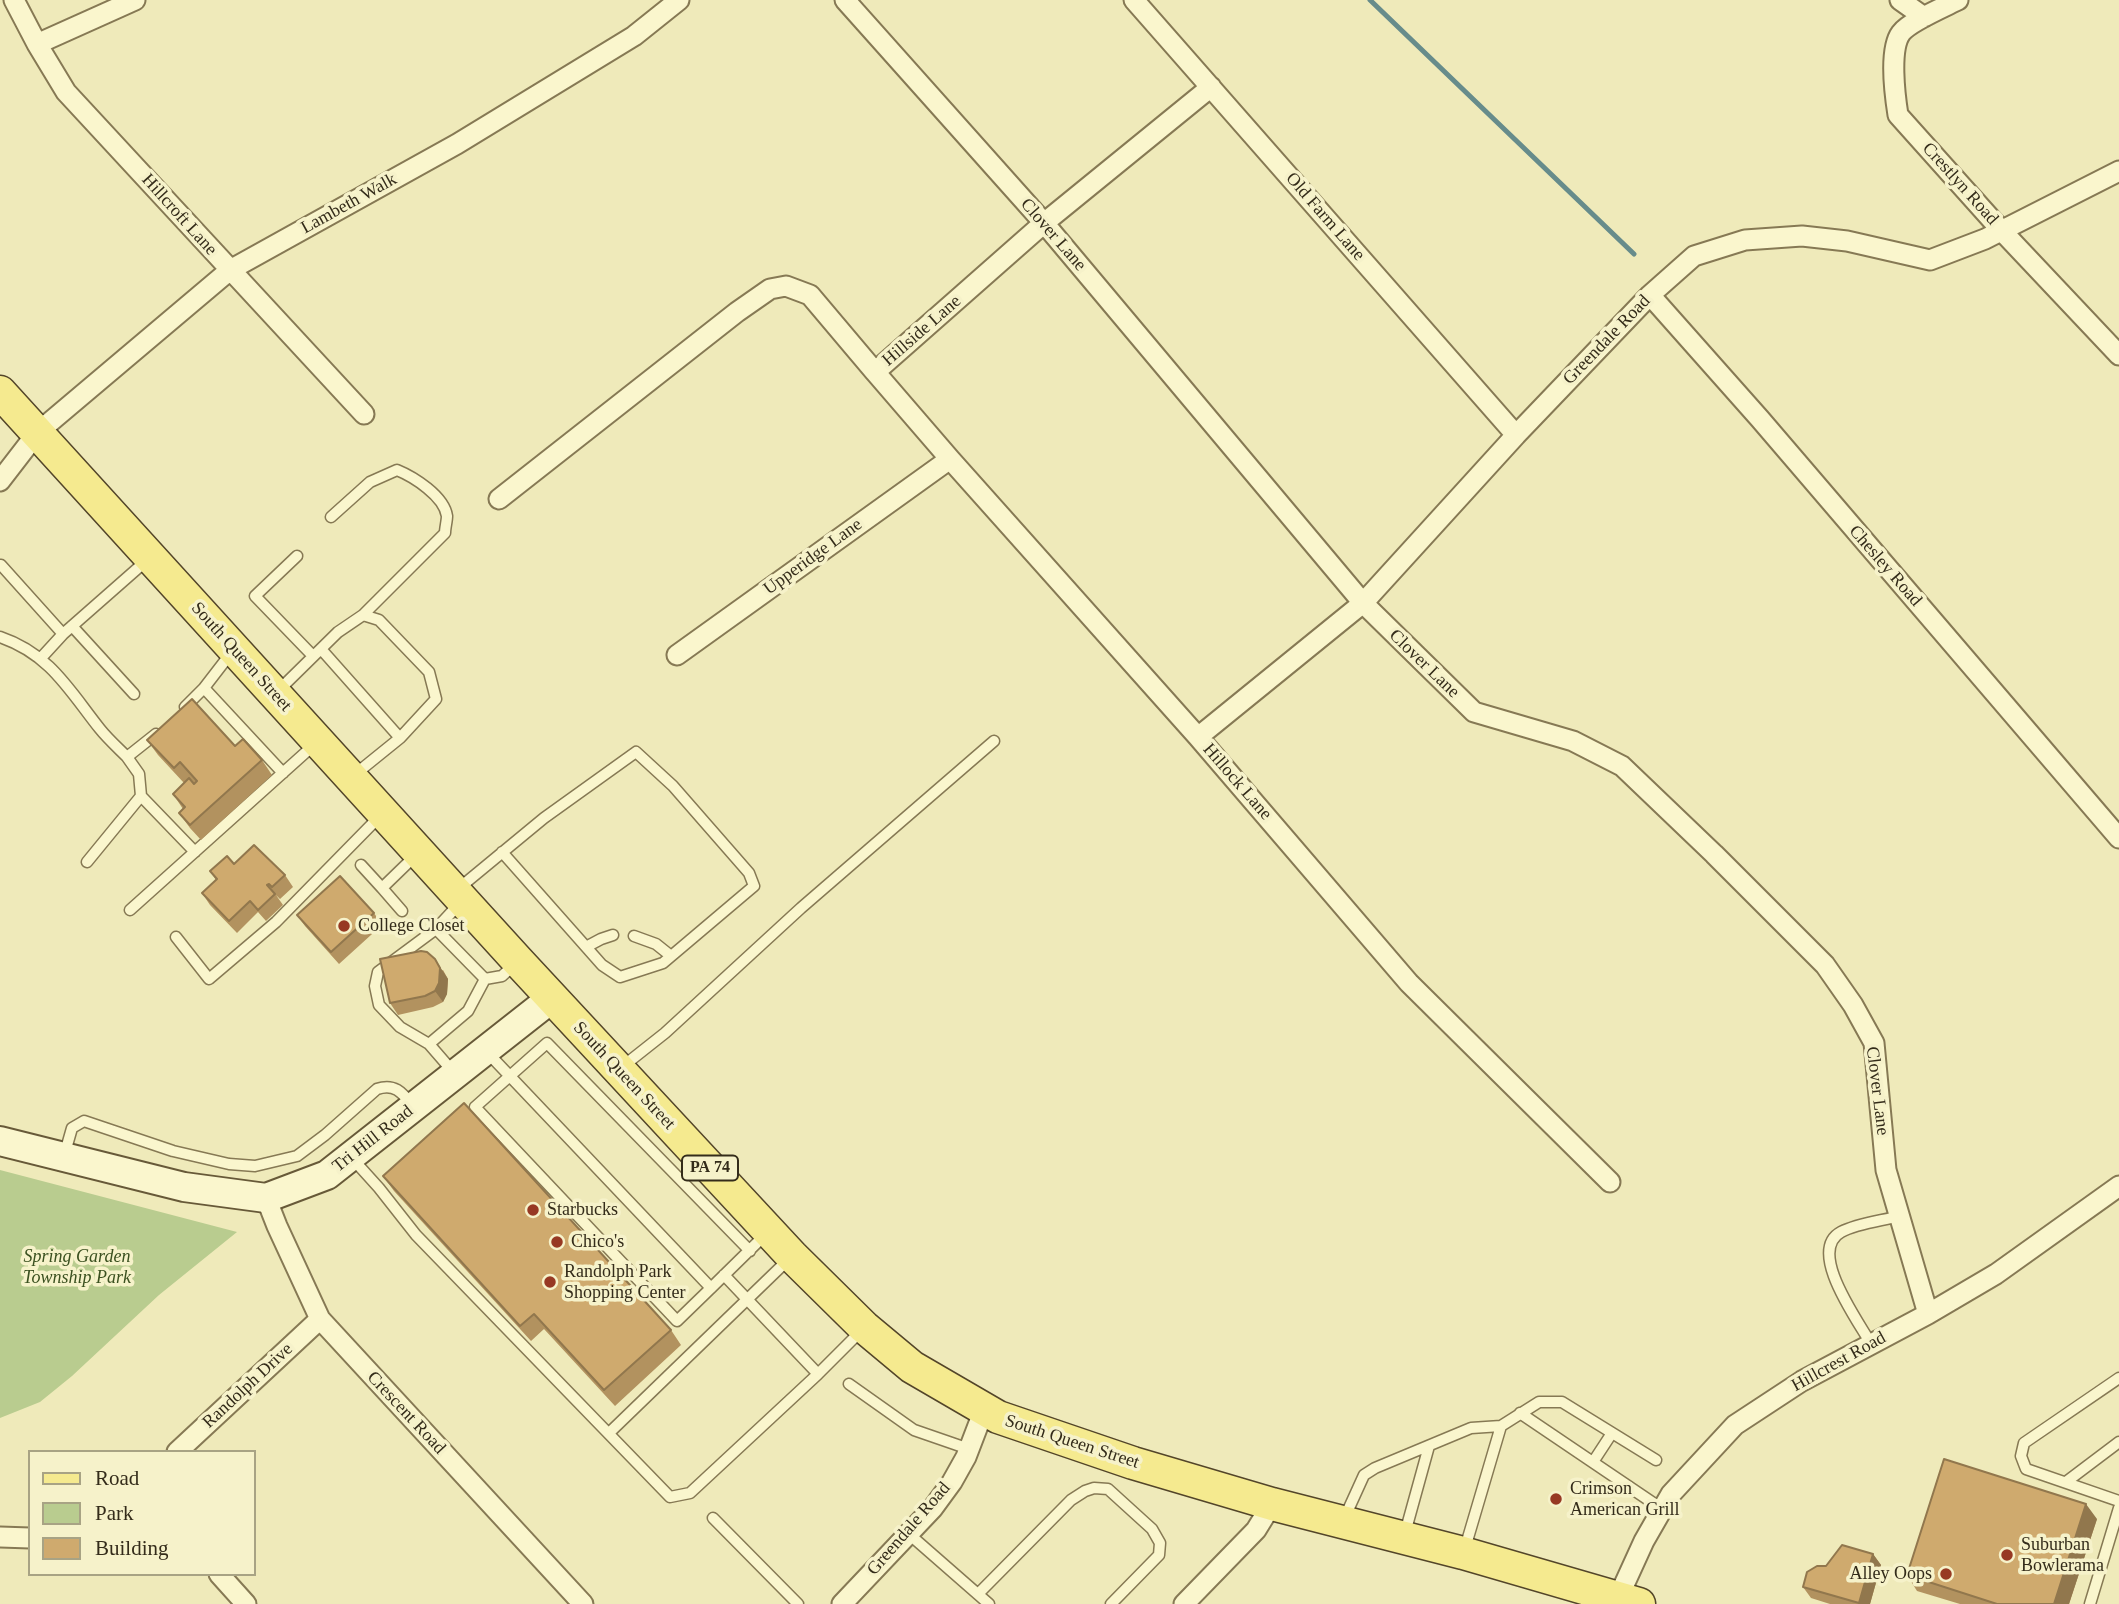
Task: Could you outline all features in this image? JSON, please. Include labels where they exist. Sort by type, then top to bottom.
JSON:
[{"type":"main road","name":"South Queen Street","points":[[0,392],[619,1070],[759,1241],[792,1256],[864,1327],[912,1367],[998,1417],[1133,1462],[1272,1504],[1463,1553],[1628,1601]]},
{"type":"street","name":"Hillcroft Lane","points":[[14,0],[66,92],[364,414]]},
{"type":"street","points":[[37,44],[135,0]]},
{"type":"street","name":"Lambeth Walk","points":[[0,481],[37,433],[230,270],[457,144],[634,36],[679,0]]},
{"type":"street","name":"Clover Lane","points":[[845,0],[1044,223],[1363,603],[1474,712],[1573,741],[1622,766],[1825,965],[1853,1005],[1874,1043],[1886,1170],[1928,1314]]},
{"type":"street","name":"Old Farm Lane","points":[[1134,0],[1516,435]]},
{"type":"street","points":[[1900,0],[1924,17]]},
{"type":"street","name":"Crestlyn Road","points":[[1958,0],[1924,17],[1900,34],[1894,55],[1894,91],[1898,115],[2001,230],[2119,355]]},
{"type":"street","name":"Hillside Lane","points":[[499,499],[770,289],[786,286],[810,295],[875,372],[1044,223],[1211,87]]},
{"type":"street","name":"Greendale Road","points":[[1198,737],[1363,603],[1516,435],[1650,295],[1694,256],[1745,240],[1802,236],[1847,241],[1930,260],[1985,239],[2119,171]]},
{"type":"street","name":"Chesley Road","points":[[1650,295],[2119,838]]},
{"type":"street","name":"Hillock Lane","points":[[875,372],[1198,737],[1409,984],[1610,1182]]},
{"type":"street","name":"Upperidge Lane","points":[[677,655],[950,459]]},
{"type":"street","name":"Tri Hill Road","points":[[0,1141],[184,1187],[266,1198],[327,1175],[552,998]]},
{"type":"street","name":"Hillcrest Road","points":[[1628,1601],[1644,1541],[1671,1494],[1735,1425],[1802,1381],[1928,1314],[1996,1274],[2119,1186]]},
{"type":"street","name":"Crescent Road","points":[[266,1198],[276,1226],[320,1319],[583,1604]]},
{"type":"street","name":"Randolph Drive","points":[[179,1450],[320,1319]]},
{"type":"street","name":"Greendale Road","points":[[842,1604],[933,1508],[952,1482],[969,1449],[984,1410]]},
{"type":"street","points":[[1193,1601],[1256,1530],[1272,1504]]},
{"type":"street","points":[[0,1537],[28,1538]]},
{"type":"street","points":[[221,1576],[246,1604]]},
{"type":"lane","points":[[275,694],[338,632],[363,615],[445,533],[447,515],[440,502],[416,478],[397,470],[370,482],[331,517]]},
{"type":"lane","points":[[297,556],[255,596],[281,625],[317,652],[400,738]]},
{"type":"lane","points":[[41,658],[63,634],[150,557]]},
{"type":"lane","points":[[1,565],[63,634]]},
{"type":"lane","points":[[351,778],[400,738],[436,699],[429,672],[379,621],[363,615]]},
{"type":"lane","points":[[72,626],[134,694]]},
{"type":"lane","points":[[0,637],[41,658],[55,671],[139,774],[141,796],[195,852]]},
{"type":"lane","points":[[178,714],[204,688],[234,649]]},
{"type":"lane","points":[[204,688],[283,773]]},
{"type":"lane","points":[[127,757],[159,731]]},
{"type":"lane","points":[[130,910],[318,741]]},
{"type":"lane","points":[[619,1070],[665,1033],[801,908],[994,741]]},
{"type":"lane","points":[[456,1075],[429,1044],[400,1027],[379,1005],[375,986],[378,972],[436,929],[459,896],[502,852],[544,818],[636,752],[673,786],[749,873],[754,886],[663,963],[620,977],[602,965],[502,852]]},
{"type":"lane","points":[[87,862],[141,796]]},
{"type":"lane","points":[[176,937],[209,979],[276,922],[383,813]]},
{"type":"lane","points":[[382,888],[419,852]]},
{"type":"lane","points":[[361,866],[402,911]]},
{"type":"lane","points":[[436,929],[485,979]]},
{"type":"lane","points":[[586,947],[613,935]]},
{"type":"lane","points":[[634,936],[656,944],[671,956]]},
{"type":"lane","points":[[485,979],[502,976],[518,961]]},
{"type":"lane","points":[[429,1044],[467,1011],[485,979]]},
{"type":"lane","points":[[465,1116],[547,1042],[759,1241],[677,1321],[475,1107]]},
{"type":"lane","points":[[486,1051],[711,1288]]},
{"type":"lane","points":[[64,1157],[72,1129],[84,1121],[173,1151],[229,1164],[254,1166],[296,1156],[377,1090],[387,1086],[401,1091],[413,1107]]},
{"type":"lane","points":[[351,1157],[416,1236],[670,1497],[690,1493],[818,1374],[864,1327]]},
{"type":"lane","points":[[379,1188],[390,1179]]},
{"type":"lane","points":[[1871,1344],[1832,1275],[1828,1258],[1829,1245],[1839,1233],[1900,1216]]},
{"type":"lane","points":[[609,1433],[792,1256]]},
{"type":"lane","points":[[724,1275],[818,1374]]},
{"type":"lane","points":[[2119,1378],[2024,1443],[2021,1456],[2026,1469],[2119,1500]]},
{"type":"lane","points":[[849,1384],[914,1430],[969,1449]]},
{"type":"lane","points":[[1342,1522],[1364,1475],[1375,1468],[1471,1428],[1501,1426],[1539,1402],[1562,1402],[1656,1460]]},
{"type":"lane","points":[[1520,1413],[1662,1509]]},
{"type":"lane","points":[[1463,1553],[1501,1426]]},
{"type":"lane","points":[[1593,1462],[1612,1433]]},
{"type":"lane","points":[[2066,1482],[2119,1442]]},
{"type":"lane","points":[[1404,1537],[1429,1446]]},
{"type":"lane","points":[[978,1594],[1071,1500],[1085,1490],[1108,1489],[1152,1529],[1160,1543],[1158,1555],[1111,1604]]},
{"type":"lane","points":[[2090,1604],[2119,1508]]},
{"type":"lane","points":[[713,1518],[798,1604]]},
{"type":"lane","points":[[908,1534],[989,1604]]},
{"type":"green space","name":"Spring Garden Township Park","points":[[0,1170],[237,1232],[159,1295],[40,1402],[0,1418]]},
{"type":"building","points":[[192,699],[235,746],[243,739],[262,760],[190,825],[179,813],[185,807],[173,794],[189,778],[194,784],[197,781],[180,762],[174,768],[147,740]]},
{"type":"building","points":[[254,845],[285,875],[272,887],[267,885],[275,894],[258,910],[250,901],[229,921],[202,893],[217,879],[210,871],[227,856],[234,864]]},
{"type":"building","name":"College Closet","points":[[340,876],[374,913],[331,952],[297,915]]},
{"type":"building","points":[[427,952],[435,959],[440,968],[439,983],[435,991],[425,996],[390,1003],[380,959]]},
{"type":"building","name":"Randolph Park Shopping Center","points":[[464,1103],[671,1330],[604,1390],[534,1314],[520,1326],[383,1176]]},
{"type":"building","name":"Suburban Bowlerama","points":[[1944,1459],[2086,1504],[2054,1604],[1997,1604],[1907,1575]]},
{"type":"building","points":[[1842,1545],[1873,1554],[1859,1603],[1803,1587],[1807,1572],[1817,1566],[1826,1566]]},
{"type":"waterway","points":[[1370,0],[1634,254]]},
{"type":"place","name":"College Closet","points":[[344,926]]},
{"type":"place","name":"Starbucks","points":[[533,1210]]},
{"type":"place","name":"Chico's","points":[[557,1242]]},
{"type":"place","name":"Randolph Park Shopping Center","points":[[550,1282]]},
{"type":"place","name":"Crimson American Grill","points":[[1556,1499]]},
{"type":"place","name":"Suburban Bowlerama","points":[[2007,1555]]},
{"type":"place","name":"Alley Oops","points":[[1946,1574]]}]
